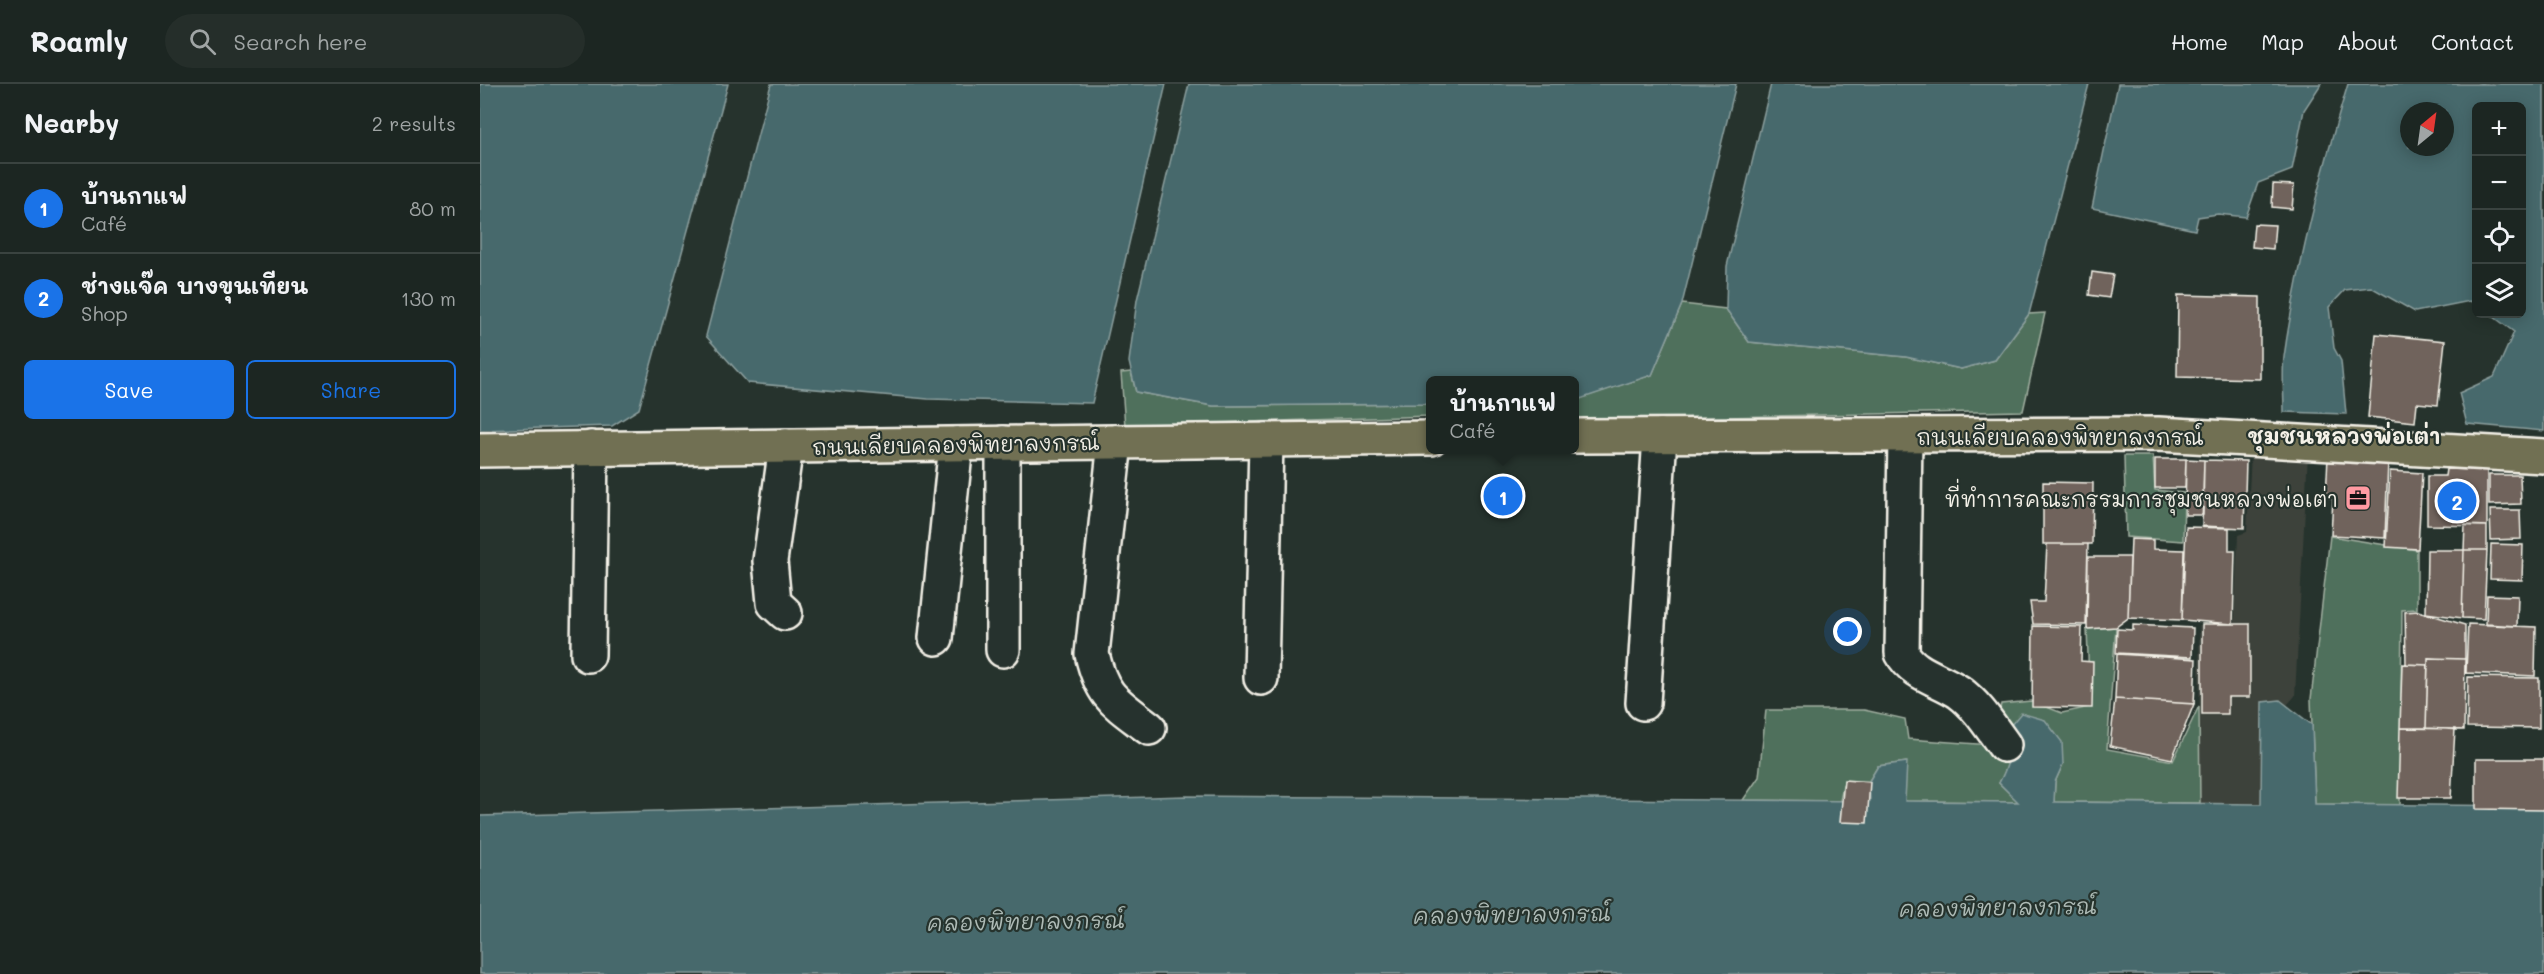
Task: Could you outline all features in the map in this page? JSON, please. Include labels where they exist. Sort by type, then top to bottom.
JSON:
[{"type":"main road","name":"ถนนเลียบคลองพิทยาลงกรณ์","points":[[1579,436],[2158,434],[2544,456]]},
{"type":"main road","name":"ถนนเลียบคลองพิทยาลงกรณ์","points":[[480,450],[1426,438]]},
{"type":"street","points":[[1905,435],[1902,653],[1907,663],[1959,692],[1978,710],[2004,745]]},
{"type":"street","points":[[1643,703],[1659,436]]},
{"type":"street","points":[[1261,678],[1266,440]]},
{"type":"street","points":[[1115,442],[1092,654],[1098,681],[1115,702],[1149,728]]},
{"type":"street","points":[[1003,443],[1003,650]]},
{"type":"street","points":[[936,638],[956,444]]},
{"type":"street","points":[[785,613],[774,603],[770,561],[786,446]]},
{"type":"street","points":[[588,656],[591,448]]},
{"type":"shaded area","points":[[2251,453],[2308,453],[2295,696],[2287,705],[2280,700],[2262,703],[2262,804],[2200,803],[2199,625],[2234,624],[2238,535],[2247,532]]},
{"type":"green space","points":[[1682,304],[1726,309],[1749,342],[1906,357],[1961,369],[1995,360],[2029,314],[2045,313],[2023,411],[1579,420],[1579,399],[1652,375]]},
{"type":"green space","points":[[1131,372],[1136,392],[1213,406],[1426,404],[1426,416],[1125,426],[1121,373]]},
{"type":"green space","points":[[2124,456],[2153,456],[2155,490],[2184,493],[2183,541],[2126,537]]},
{"type":"green space","points":[[2330,536],[2417,550],[2417,609],[2402,610],[2400,805],[2315,804],[2311,699]]},
{"type":"green space","points":[[2116,627],[2107,749],[2173,761],[2199,706],[2200,803],[2054,802],[2055,782],[2063,764],[2013,748],[2009,764],[1999,783],[2019,802],[1905,801],[1906,762],[1878,766],[1869,781],[1844,781],[1840,801],[1743,800],[1759,777],[1766,710],[1864,710],[1905,719],[1908,739],[1991,745],[2001,704],[2031,701],[2062,713],[2090,707],[2087,629]]},
{"type":"water","points":[[480,84],[728,84],[639,409],[612,426],[480,430]]},
{"type":"water","points":[[771,84],[1166,84],[1092,403],[928,399],[748,383],[706,336]]},
{"type":"water","points":[[1189,84],[1736,84],[1682,304],[1652,375],[1579,399],[1579,376],[1426,376],[1426,404],[1213,406],[1136,392],[1129,362],[1137,300]]},
{"type":"water","points":[[1771,84],[2089,84],[2029,314],[1995,360],[1961,369],[1906,357],[1749,342],[1726,309],[1727,266]]},
{"type":"water","points":[[2118,84],[2321,84],[2304,110],[2292,170],[2258,183],[2246,217],[2218,214],[2198,217],[2195,230],[2092,208]]},
{"type":"water","points":[[2348,84],[2544,84],[2544,431],[2467,424],[2459,393],[2494,377],[2514,332],[2495,318],[2526,318],[2526,102],[2472,102],[2472,302],[2415,312],[2371,287],[2345,290],[2329,307],[2334,348],[2341,361],[2346,414],[2284,412],[2284,357],[2289,323],[2319,185]]},
{"type":"water","name":"คลองพิทยาลงกรณ์","points":[[2280,700],[2312,725],[2315,804],[2544,806],[2544,974],[480,974],[480,816],[1186,796],[1870,801],[1869,781],[1878,766],[1907,762],[1905,801],[2018,802],[1999,783],[2010,755],[2010,726],[2021,713],[2045,720],[2062,742],[2063,764],[2055,782],[2054,802],[2261,804],[2262,702]]},
{"type":"building","points":[[2273,184],[2294,185],[2292,209],[2272,207]]},
{"type":"building","points":[[2254,224],[2275,225],[2273,249],[2252,247]]},
{"type":"building","points":[[2092,272],[2113,275],[2109,298],[2089,295]]},
{"type":"building","points":[[2178,295],[2260,297],[2260,379],[2177,377]]},
{"type":"building","points":[[2376,334],[2445,341],[2438,405],[2417,403],[2415,422],[2368,417]]},
{"type":"building","name":"ที่ทำการคณะกรรมการชุมชนหลวงพ่อเต่า","points":[[2328,457],[2388,461],[2385,538],[2331,535],[2333,498],[2326,497]]},
{"type":"building","points":[[2155,459],[2186,459],[2185,488],[2155,488]]},
{"type":"building","points":[[2186,459],[2204,460],[2203,515],[2185,515]]},
{"type":"building","points":[[2204,460],[2246,461],[2244,528],[2202,526]]},
{"type":"building","points":[[2446,469],[2487,470],[2487,526],[2427,525],[2427,476],[2445,476]]},
{"type":"building","points":[[2390,471],[2422,473],[2418,549],[2386,547]]},
{"type":"building","points":[[2489,475],[2520,475],[2521,504],[2489,505]]},
{"type":"building","points":[[2043,482],[2093,483],[2092,544],[2043,544]]},
{"type":"building","points":[[2490,510],[2520,510],[2521,539],[2491,540]]},
{"type":"building","points":[[2465,525],[2487,526],[2487,550],[2464,550]]},
{"type":"building","points":[[2186,527],[2229,528],[2229,551],[2235,551],[2233,624],[2182,620]]},
{"type":"building","points":[[2131,539],[2153,540],[2153,549],[2184,550],[2182,620],[2128,618]]},
{"type":"building","points":[[2047,544],[2088,544],[2086,625],[2033,624],[2030,602],[2044,602]]},
{"type":"building","points":[[2491,544],[2523,545],[2522,580],[2490,579]]},
{"type":"building","points":[[2427,550],[2464,550],[2462,618],[2426,613]]},
{"type":"building","points":[[2464,550],[2487,550],[2484,619],[2462,618]]},
{"type":"building","points":[[2088,557],[2130,557],[2128,618],[2116,627],[2087,629]]},
{"type":"building","points":[[2487,595],[2518,596],[2517,626],[2486,624]]},
{"type":"building","points":[[2418,611],[2465,625],[2465,659],[2428,658],[2428,665],[2406,664],[2405,612]]},
{"type":"building","points":[[2202,624],[2250,624],[2250,697],[2228,697],[2228,714],[2202,714]]},
{"type":"building","points":[[2468,624],[2536,627],[2535,676],[2466,673]]},
{"type":"building","points":[[2133,625],[2193,628],[2192,657],[2116,653],[2117,629],[2133,630]]},
{"type":"building","points":[[2033,626],[2082,627],[2081,661],[2093,662],[2092,708],[2032,707]]},
{"type":"building","points":[[2117,654],[2196,659],[2194,704],[2115,699]]},
{"type":"building","points":[[2428,658],[2465,659],[2464,730],[2426,728]]},
{"type":"building","points":[[2402,664],[2428,665],[2426,728],[2400,728]]},
{"type":"building","points":[[2468,677],[2539,678],[2539,728],[2467,727]]},
{"type":"building","points":[[2115,699],[2194,704],[2172,759],[2110,746]]},
{"type":"building","points":[[2400,728],[2455,729],[2451,798],[2398,798]]},
{"type":"building","points":[[2476,759],[2544,759],[2544,810],[2476,809]]},
{"type":"building","points":[[1844,780],[1870,782],[1867,823],[1840,822]]},
{"type":"place","name":"บ้านกาแฟ","points":[[1503,496]]},
{"type":"place","name":"ที่ทำการคณะกรรมการชุมชนหลวงพ่อเต่า","points":[[2358,498]]},
{"type":"place","name":"ช่างแจ๊ค บางขุนเทียน","points":[[2457,501]]},
{"type":"district","name":"ชุมชนหลวงพ่อเต่า","points":[[2344,435]]}]
